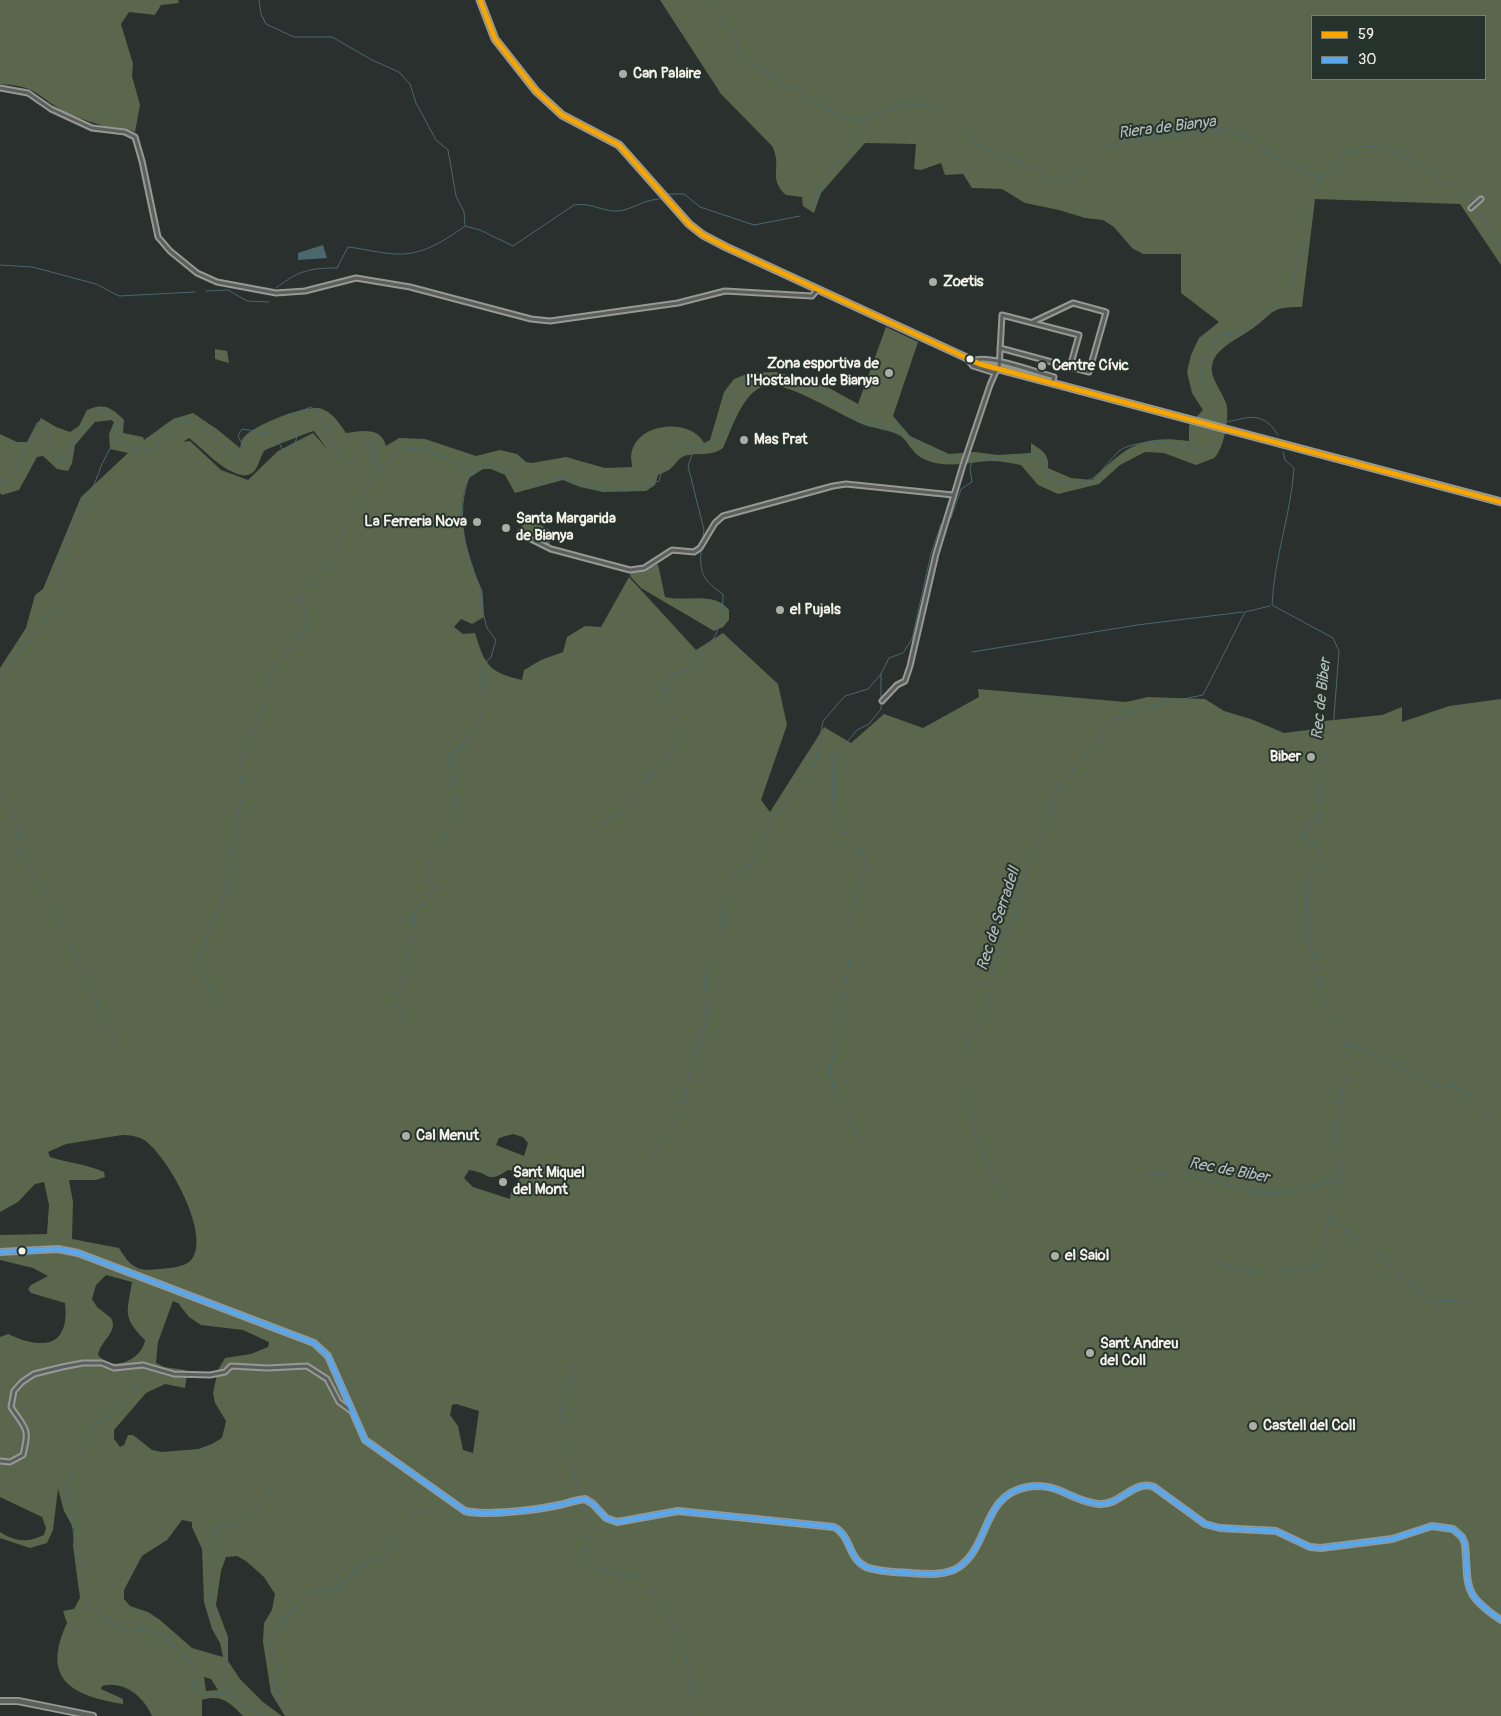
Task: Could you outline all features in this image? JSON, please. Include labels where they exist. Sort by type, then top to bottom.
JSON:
[{"type":"main road","points":[[480,0],[495,39],[536,91],[562,115],[619,145],[689,224],[712,240],[965,358],[996,370],[1501,502]]},
{"type":"main road","points":[[0,1252],[58,1249],[78,1253],[314,1343],[328,1356],[358,1428],[370,1445],[465,1511],[482,1513],[521,1510],[558,1506],[585,1499],[593,1504],[606,1518],[617,1522],[670,1511],[834,1527],[844,1533],[854,1556],[864,1566],[880,1570],[927,1574],[947,1572],[959,1567],[978,1542],[998,1503],[1012,1491],[1046,1485],[1089,1502],[1105,1504],[1119,1499],[1136,1487],[1147,1485],[1154,1487],[1192,1516],[1214,1527],[1276,1531],[1315,1548],[1392,1539],[1432,1526],[1452,1530],[1462,1537],[1465,1544],[1468,1589],[1479,1604],[1501,1620]]},
{"type":"main road","points":[[0,1701],[18,1701],[93,1716]]},
{"type":"street","points":[[0,88],[28,93],[51,109],[92,128],[125,132],[135,137],[160,241],[197,273],[217,282],[262,292],[290,293],[348,280],[367,279],[410,287],[522,317],[550,322],[678,303],[725,291],[812,296],[817,290]]},
{"type":"street","points":[[1471,208],[1481,199]]},
{"type":"street","points":[[1000,348],[1089,372],[1106,312],[1073,303],[1033,322]]},
{"type":"street","points":[[882,701],[898,685],[905,681],[910,666],[936,554],[953,495],[962,465],[1000,362],[1002,314],[1079,335],[1070,367]]},
{"type":"street","points":[[996,370],[994,361],[999,354]]},
{"type":"street","points":[[965,358],[973,366],[996,370]]},
{"type":"street","points":[[973,361],[980,359],[1000,362],[1054,377],[1052,384]]},
{"type":"street","points":[[522,538],[531,539],[551,548],[630,570],[644,568],[672,550],[694,552],[700,548],[715,523],[723,516],[833,486],[846,484],[953,495]]},
{"type":"street","points":[[0,1461],[10,1462],[23,1455],[28,1436],[27,1428],[11,1407],[14,1391],[34,1374],[83,1363],[102,1364],[114,1368],[143,1365],[174,1374],[210,1375],[225,1372],[231,1366],[267,1368],[307,1366],[327,1379],[339,1402],[350,1410]]},
{"type":"green space","points":[[0,0],[178,0],[179,3],[161,5],[155,15],[129,12],[121,24],[133,64],[132,76],[140,105],[135,132],[99,125],[79,118],[59,109],[30,90],[18,86],[0,84]]},
{"type":"green space","points":[[660,0],[1501,0],[1501,265],[1460,204],[1315,199],[1302,307],[1284,308],[1274,311],[1220,351],[1212,365],[1214,378],[1227,408],[1225,432],[1221,448],[1214,458],[1196,465],[1164,453],[1145,452],[1120,465],[1099,484],[1058,494],[1038,485],[1021,465],[994,461],[950,465],[934,463],[917,455],[899,435],[862,424],[813,399],[785,388],[773,385],[764,386],[756,390],[744,404],[723,448],[714,452],[682,457],[669,470],[658,475],[655,485],[646,491],[603,492],[580,487],[563,480],[515,493],[505,475],[491,469],[483,469],[469,478],[464,492],[462,521],[467,549],[482,593],[484,617],[472,624],[461,619],[454,627],[463,634],[475,633],[489,666],[502,674],[522,680],[524,670],[541,660],[563,652],[567,637],[585,626],[601,627],[629,577],[696,650],[723,633],[778,684],[787,725],[761,800],[770,812],[824,727],[851,743],[884,714],[923,728],[979,697],[978,689],[1126,702],[1148,697],[1205,699],[1224,711],[1251,719],[1284,733],[1323,728],[1324,721],[1382,715],[1402,707],[1402,722],[1449,706],[1501,699],[1501,1716],[285,1716],[271,1693],[263,1642],[264,1623],[272,1610],[275,1594],[264,1577],[246,1561],[237,1556],[226,1557],[221,1571],[216,1605],[228,1637],[228,1661],[240,1679],[263,1702],[282,1716],[243,1716],[225,1701],[209,1698],[202,1700],[202,1716],[152,1716],[144,1702],[125,1688],[118,1685],[102,1686],[101,1689],[123,1699],[123,1704],[105,1701],[76,1690],[66,1682],[60,1672],[57,1659],[67,1623],[63,1611],[74,1609],[80,1598],[73,1546],[74,1529],[64,1511],[58,1489],[53,1530],[47,1543],[30,1548],[0,1538],[0,1532],[11,1538],[32,1539],[44,1535],[46,1528],[42,1517],[0,1497],[0,1337],[8,1334],[32,1342],[42,1343],[51,1341],[58,1337],[63,1329],[65,1303],[31,1293],[28,1289],[31,1285],[48,1276],[33,1268],[0,1260],[0,1235],[47,1234],[49,1205],[44,1182],[35,1184],[18,1202],[0,1212],[0,668],[26,628],[35,595],[43,589],[81,497],[128,453],[110,449],[109,434],[114,422],[111,420],[95,422],[75,445],[72,463],[68,471],[57,469],[43,456],[37,457],[19,490],[2,495],[0,493],[0,434],[17,442],[27,442],[41,418],[56,427],[70,432],[79,426],[87,410],[103,407],[111,409],[124,420],[123,433],[143,437],[144,440],[173,419],[193,413],[240,448],[244,437],[258,427],[293,412],[315,408],[329,413],[346,433],[370,431],[380,435],[386,446],[399,438],[425,439],[476,456],[500,450],[517,454],[526,462],[532,463],[566,457],[605,468],[632,467],[631,453],[637,441],[644,434],[654,429],[677,427],[697,435],[704,443],[710,440],[724,392],[734,379],[749,373],[776,372],[822,384],[858,404],[886,327],[918,342],[893,416],[910,436],[949,454],[975,452],[998,455],[1031,453],[1031,443],[1046,456],[1048,468],[1071,478],[1092,480],[1125,451],[1135,446],[1158,440],[1189,441],[1189,425],[1203,410],[1192,393],[1187,372],[1191,355],[1199,338],[1219,322],[1181,293],[1181,254],[1143,254],[1132,248],[1114,227],[1103,220],[1085,218],[1025,203],[1002,189],[972,188],[963,174],[945,175],[941,163],[921,170],[914,169],[916,144],[865,143],[821,193],[814,213],[803,206],[802,197],[786,195],[780,189],[776,178],[776,161],[772,146],[721,94]],"holes":[[[314,431],[327,449],[313,433],[278,451],[248,480],[221,470],[190,441],[183,442],[189,438],[222,466],[235,473],[248,475],[256,470],[264,451]],[[513,1134],[523,1137],[528,1143],[524,1156],[496,1145],[499,1138]],[[122,1135],[144,1140],[164,1161],[184,1195],[196,1232],[196,1247],[192,1259],[177,1267],[145,1270],[130,1263],[119,1248],[72,1239],[73,1202],[69,1180],[96,1180],[105,1177],[104,1172],[50,1157],[48,1152],[66,1144]],[[469,1170],[492,1177],[496,1177],[508,1170],[515,1171],[519,1178],[520,1196],[511,1192],[510,1199],[473,1187],[464,1178]],[[106,1275],[132,1282],[128,1308],[129,1320],[145,1340],[143,1347],[138,1353],[126,1362],[111,1363],[98,1355],[99,1350],[113,1328],[113,1323],[111,1318],[97,1307],[92,1299],[96,1285]],[[173,1301],[178,1303],[189,1317],[201,1325],[243,1330],[269,1342],[268,1347],[251,1354],[225,1358],[218,1370],[213,1393],[215,1403],[226,1421],[222,1438],[212,1444],[198,1449],[162,1452],[152,1450],[133,1435],[128,1435],[124,1445],[120,1447],[114,1439],[114,1430],[146,1393],[165,1384],[185,1388],[187,1374],[185,1370],[164,1367],[156,1363],[158,1342]],[[456,1404],[479,1411],[473,1453],[463,1450],[458,1426],[450,1415],[452,1405]],[[182,1520],[192,1522],[192,1527],[202,1549],[204,1602],[212,1629],[220,1643],[223,1657],[192,1648],[160,1620],[148,1612],[130,1606],[124,1599],[124,1590],[142,1556],[167,1540]],[[204,1677],[211,1679],[218,1690],[206,1691]]]},
{"type":"green space","points":[[215,349],[227,351],[229,363],[215,359]]},
{"type":"green space","points":[[530,520],[552,531],[549,546],[530,537],[516,536],[518,529]]},
{"type":"green space","points":[[658,564],[665,597],[700,598],[723,604],[729,610],[729,620],[723,627],[714,631],[641,588],[630,576],[631,572]]},
{"type":"water","points":[[323,245],[327,258],[298,260],[298,253]]},
{"type":"waterway","points":[[259,0],[261,14],[266,24],[294,37],[332,37],[372,60],[399,72],[410,84],[416,103],[436,140],[448,150],[456,196],[464,212],[465,225]]},
{"type":"waterway","name":"Riera de Bianya","points":[[705,0],[731,31],[747,62],[845,119],[866,117],[910,104],[930,106],[959,124],[979,147],[1025,164],[1045,178],[1055,180],[1069,179],[1081,173],[1091,165],[1103,149],[1115,144],[1141,138],[1210,131],[1221,130],[1243,134],[1280,159],[1321,177],[1335,170],[1341,154],[1365,146],[1387,148],[1400,153],[1473,201],[1501,247]]},
{"type":"waterway","points":[[812,207],[818,195],[820,183],[868,118]]},
{"type":"waterway","name":"Rec de Serradell","points":[[1211,400],[1204,387],[1202,374],[1206,350],[1214,338],[1220,335],[1234,334],[1251,325],[1285,298],[1292,286],[1297,263],[1304,251],[1303,218],[1306,201],[1321,178]]},
{"type":"waterway","points":[[668,194],[684,194],[700,207],[754,225],[800,216]]},
{"type":"waterway","points":[[276,288],[304,272],[337,268],[348,247],[388,253],[412,253],[433,246],[465,226],[480,230],[513,246],[574,205],[580,204],[617,211],[659,199]]},
{"type":"waterway","points":[[0,265],[32,267],[96,284],[119,296],[195,292]]},
{"type":"waterway","points":[[206,291],[228,290],[247,301],[269,302]]},
{"type":"waterway","points":[[201,426],[243,460],[247,457],[238,435],[242,429],[274,434],[284,452],[295,444],[297,436],[290,424],[289,416],[311,407],[317,411],[340,458],[346,462],[352,461],[366,441],[373,448],[375,453],[374,463],[378,469],[385,465],[395,454],[414,448],[434,453],[472,471],[483,464],[509,470],[518,483],[529,486],[559,477],[599,489],[628,491],[659,481],[665,460],[677,441],[696,448],[715,441],[720,437],[729,422],[733,396],[736,390],[751,379],[769,377],[811,388],[867,423],[897,430],[935,452],[961,460]]},
{"type":"waterway","points":[[0,483],[9,480],[37,423],[42,421],[60,461],[67,460],[81,430],[95,414],[102,411],[111,414],[119,424],[115,439],[141,452],[156,447],[172,426],[183,420],[196,422]]},
{"type":"waterway","name":"Rec de Serradell","points":[[1214,413],[1213,417],[1218,423],[1251,417],[1258,418],[1271,426],[1278,435]]},
{"type":"waterway","points":[[971,461],[1035,454],[1039,455],[1049,478],[1081,483],[1088,481],[1100,472],[1121,449],[1134,445],[1155,442],[1166,443],[1188,447],[1208,454],[1213,451],[1211,437],[1214,432]]},
{"type":"waterway","points":[[58,591],[58,576],[67,539],[87,503],[102,464],[115,439]]},
{"type":"waterway","points":[[694,449],[688,466],[704,530],[703,540]]},
{"type":"waterway","name":"Rec de Biber","points":[[1146,1175],[1181,1173],[1262,1193],[1289,1191],[1339,1178],[1336,1124],[1348,1062],[1343,1037],[1320,994],[1316,962],[1306,935],[1307,876],[1324,863],[1319,846],[1306,843],[1304,834],[1309,823],[1318,820],[1321,795],[1319,776],[1331,745],[1339,651],[1333,638],[1272,605],[1273,588],[1290,502],[1294,468],[1285,460],[1283,452]]},
{"type":"waterway","points":[[951,518],[961,489],[972,482],[970,468],[972,462]]},
{"type":"waterway","points":[[349,521],[378,469]]},
{"type":"waterway","points":[[471,472],[464,497],[463,521],[466,545],[473,570]]},
{"type":"waterway","points":[[862,1142],[833,1090],[830,1068],[842,1018],[850,949],[849,923],[857,885],[867,869],[863,853],[844,832],[832,806],[833,759],[857,730],[869,724],[881,709],[881,674],[889,658],[903,653],[912,639],[931,554],[941,524]]},
{"type":"waterway","points":[[218,1006],[197,961],[226,890],[231,849],[242,792],[239,766],[268,695],[268,675],[307,626],[301,591],[330,558],[345,529]]},
{"type":"waterway","points":[[592,834],[604,821],[622,813],[638,788],[672,751],[679,735],[668,706],[665,684],[667,679],[673,675],[696,667],[702,650],[716,634],[722,609],[723,594],[704,577],[701,566],[701,552]]},
{"type":"waterway","points":[[405,1032],[397,998],[413,941],[415,913],[435,890],[427,874],[431,861],[456,815],[450,757],[464,743],[481,718],[483,665],[491,657],[496,640],[487,628],[483,613],[482,591],[474,573]]},
{"type":"waterway","points":[[0,675],[58,604],[58,597]]},
{"type":"waterway","name":"Rec de Serradell","points":[[1004,1203],[973,1129],[964,1087],[963,1056],[971,1034],[983,1019],[998,948],[1016,916],[1018,898],[1032,851],[1049,824],[1053,799],[1059,786],[1099,740],[1109,721],[1143,707],[1203,695],[1245,612],[1270,606]]},
{"type":"waterway","points":[[972,652],[1137,625],[1243,612]]},
{"type":"waterway","points":[[651,1158],[684,1105],[690,1068],[707,1017],[704,975],[721,954],[723,905],[728,898],[727,886],[735,875],[754,861],[774,815],[814,767],[823,721],[845,696],[868,689],[881,674]]},
{"type":"waterway","points":[[0,793],[13,811],[18,828],[21,857],[43,888],[60,921],[119,1052]]},
{"type":"waterway","points":[[1344,1043],[1381,1057],[1440,1088],[1455,1086],[1501,1124]]},
{"type":"waterway","points":[[1216,1261],[1242,1269],[1267,1272],[1318,1266],[1339,1179]]},
{"type":"waterway","points":[[1330,1217],[1433,1301],[1484,1299]]},
{"type":"waterway","points":[[569,1359],[573,1382],[560,1405],[566,1444],[580,1495]]},
{"type":"waterway","points":[[142,1382],[127,1400],[95,1424],[66,1487],[75,1543],[85,1575],[86,1607],[125,1629],[158,1632],[187,1657],[196,1670],[194,1690],[206,1696],[226,1694],[262,1716]]},
{"type":"waterway","points":[[226,1693],[226,1643],[213,1622],[209,1582],[219,1550],[213,1539],[216,1527],[237,1523],[250,1516],[260,1505],[271,1487]]},
{"type":"waterway","points":[[584,1506],[588,1525],[583,1562],[586,1564]]},
{"type":"waterway","points":[[294,1716],[281,1705],[278,1692],[272,1683],[279,1669],[269,1642],[283,1620],[308,1594],[337,1588],[358,1567],[383,1557],[402,1528],[423,1508]]},
{"type":"waterway","points":[[592,1569],[634,1574],[661,1603],[671,1620],[686,1657],[690,1677],[691,1716]]},
{"type":"transit line","name":"59","points":[[480,0],[495,39],[536,91],[562,115],[619,145],[689,224],[703,235],[726,247],[980,364],[1501,502]]},
{"type":"transit line","name":"30","points":[[0,1252],[58,1249],[78,1253],[314,1343],[328,1356],[365,1440],[465,1511],[498,1513],[549,1507],[585,1499],[593,1504],[606,1518],[617,1522],[678,1511],[834,1527],[840,1531],[856,1558],[866,1567],[876,1570],[935,1574],[954,1570],[969,1558],[994,1510],[1012,1492],[1027,1487],[1047,1487],[1081,1500],[1107,1504],[1133,1489],[1147,1486],[1154,1487],[1205,1524],[1220,1528],[1276,1531],[1310,1547],[1321,1548],[1392,1539],[1432,1526],[1453,1529],[1462,1537],[1465,1544],[1468,1580],[1473,1595],[1479,1603],[1501,1620]]},
{"type":"place","name":"Can Palaire","points":[[623,74]]},
{"type":"place","name":"Zoetis","points":[[933,282]]},
{"type":"place","name":"Centre Cívic","points":[[1042,366]]},
{"type":"place","name":"Zona esportiva de l'Hostalnou de Bianya","points":[[889,373]]},
{"type":"place","name":"Mas Prat","points":[[744,440]]},
{"type":"place","name":"La Ferreria Nova","points":[[477,522]]},
{"type":"place","name":"Santa Margarida de Bianya","points":[[506,528]]},
{"type":"place","name":"el Pujals","points":[[780,610]]},
{"type":"place","name":"Biber","points":[[1311,757]]},
{"type":"place","name":"Cal Menut","points":[[406,1136]]},
{"type":"place","name":"Sant Miquel del Mont","points":[[503,1182]]},
{"type":"place","name":"el Saiol","points":[[1055,1256]]},
{"type":"place","name":"Sant Andreu del Coll","points":[[1090,1353]]},
{"type":"place","name":"Castell del Coll","points":[[1253,1426]]}]
